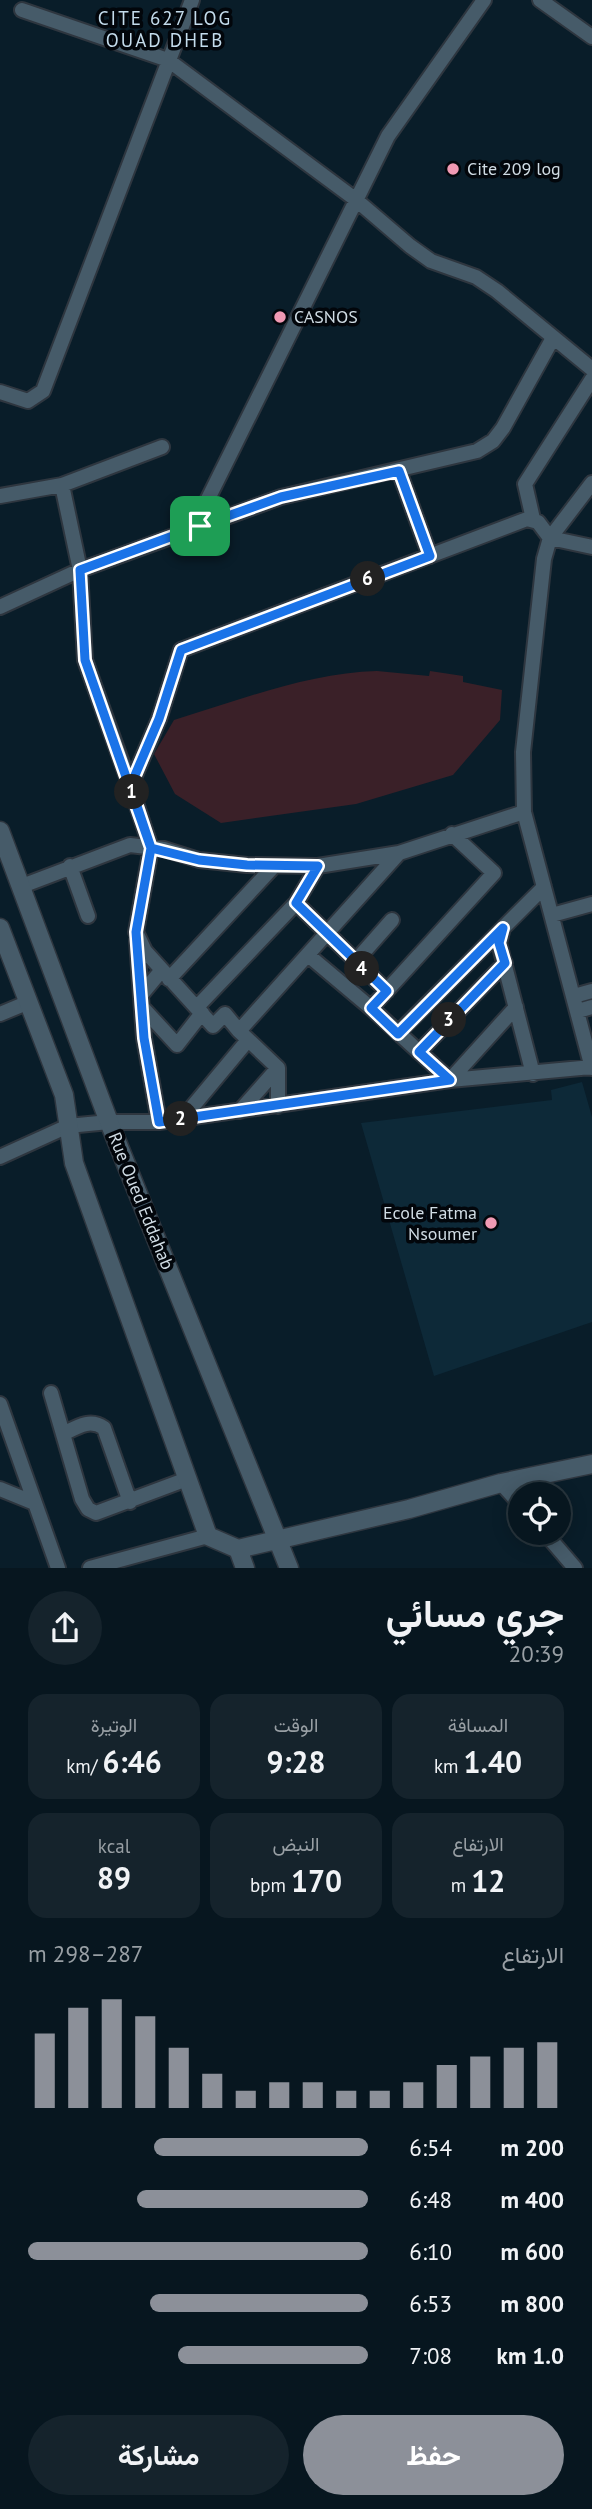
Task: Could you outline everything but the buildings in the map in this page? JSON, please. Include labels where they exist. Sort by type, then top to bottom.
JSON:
[{"type":"main road","name":"Rue Oued Eddahab","points":[[0,831],[108,1122],[289,1567]]},
{"type":"main road","points":[[0,928],[64,1095],[74,1163],[208,1536],[237,1549],[277,1537],[409,1509],[501,1483],[592,1464]]},
{"type":"main road","points":[[237,1549],[245,1567]]},
{"type":"street","points":[[0,392],[28,401],[39,397],[43,391],[192,0]]},
{"type":"street","points":[[200,526],[199,517],[387,136],[484,0]]},
{"type":"street","points":[[540,0],[592,37]]},
{"type":"street","points":[[22,10],[168,60],[355,199],[431,261],[476,277],[497,290],[592,369]]},
{"type":"street","points":[[0,607],[80,570],[281,497],[477,451],[493,441],[553,338]]},
{"type":"street","points":[[592,379],[525,484],[533,519],[550,538],[592,547]]},
{"type":"street","points":[[0,496],[62,485],[162,447]]},
{"type":"street","points":[[399,471],[430,556]]},
{"type":"street","points":[[0,1157],[68,1126],[108,1122],[159,1122],[450,1080],[592,1067],[585,1009],[574,996],[524,812],[523,751],[544,559],[550,538],[592,483]]},
{"type":"street","points":[[62,485],[80,570],[85,660],[151,848],[136,932],[144,1038],[159,1122]]},
{"type":"street","points":[[133,794],[133,780],[159,719],[181,650],[533,519]]},
{"type":"street","points":[[22,886],[130,845],[199,860],[274,866],[318,866],[399,853],[524,812]]},
{"type":"street","points":[[371,1008],[494,873],[452,834]]},
{"type":"street","points":[[183,1118],[308,955],[399,853]]},
{"type":"street","points":[[70,866],[88,916]]},
{"type":"street","points":[[141,1001],[274,866]]},
{"type":"street","points":[[141,1001],[177,1045],[200,1010],[296,903],[318,866]]},
{"type":"street","points":[[398,1034],[544,887]]},
{"type":"street","points":[[296,903],[387,991]]},
{"type":"street","points":[[552,915],[592,904]]},
{"type":"street","points":[[355,962],[391,920]]},
{"type":"street","points":[[503,928],[499,943],[533,1074]]},
{"type":"street","points":[[136,932],[145,951],[212,1026],[225,1014],[278,1068],[278,1106]]},
{"type":"street","points":[[308,955],[450,1080]]},
{"type":"street","points":[[419,1052],[505,963]]},
{"type":"street","points":[[574,996],[592,990]]},
{"type":"street","points":[[0,1013],[29,1002]]},
{"type":"street","points":[[450,1080],[516,1007]]},
{"type":"street","points":[[240,1111],[278,1068]]},
{"type":"street","points":[[51,1393],[82,1499],[88,1509],[96,1513],[187,1479]]},
{"type":"street","points":[[0,1404],[32,1502],[58,1567]]},
{"type":"street","points":[[63,1434],[84,1424],[97,1423],[104,1428],[130,1502]]},
{"type":"street","points":[[501,1483],[508,1491]]},
{"type":"street","points":[[0,1489],[32,1502]]},
{"type":"street","points":[[90,1567],[208,1536]]},
{"type":"street","points":[[556,1545],[575,1567]]},
{"type":"street","points":[[44,1567],[51,1553]]},
{"type":"shaded area","points":[[377,671],[429,676],[430,671],[463,676],[463,682],[502,690],[500,720],[453,775],[356,804],[221,823],[175,794],[154,754],[174,720],[300,682]]},
{"type":"shaded area","name":"Ecole Fatma Nsoumer","points":[[582,1082],[592,1117],[592,1322],[434,1376],[361,1123],[552,1100],[551,1090]]},
{"type":"place","name":"Cite 209 log","points":[[453,169]]},
{"type":"place","name":"CASNOS","points":[[280,317]]},
{"type":"place","name":"Ecole Fatma Nsoumer","points":[[491,1223]]},
{"type":"district","name":"CITE 627 LOG OUAD DHEB","points":[[165,29]]},
{"type":"route","points":[[200,526],[80,570],[85,660],[151,848],[136,932],[144,1038],[159,1122],[450,1080],[419,1052],[505,963],[499,943],[503,928],[398,1034],[371,1008],[387,991],[296,903],[318,866],[247,865],[199,860],[164,849],[151,848],[133,794],[133,780],[159,719],[181,650],[430,556],[399,471],[281,497],[200,526]]}]
